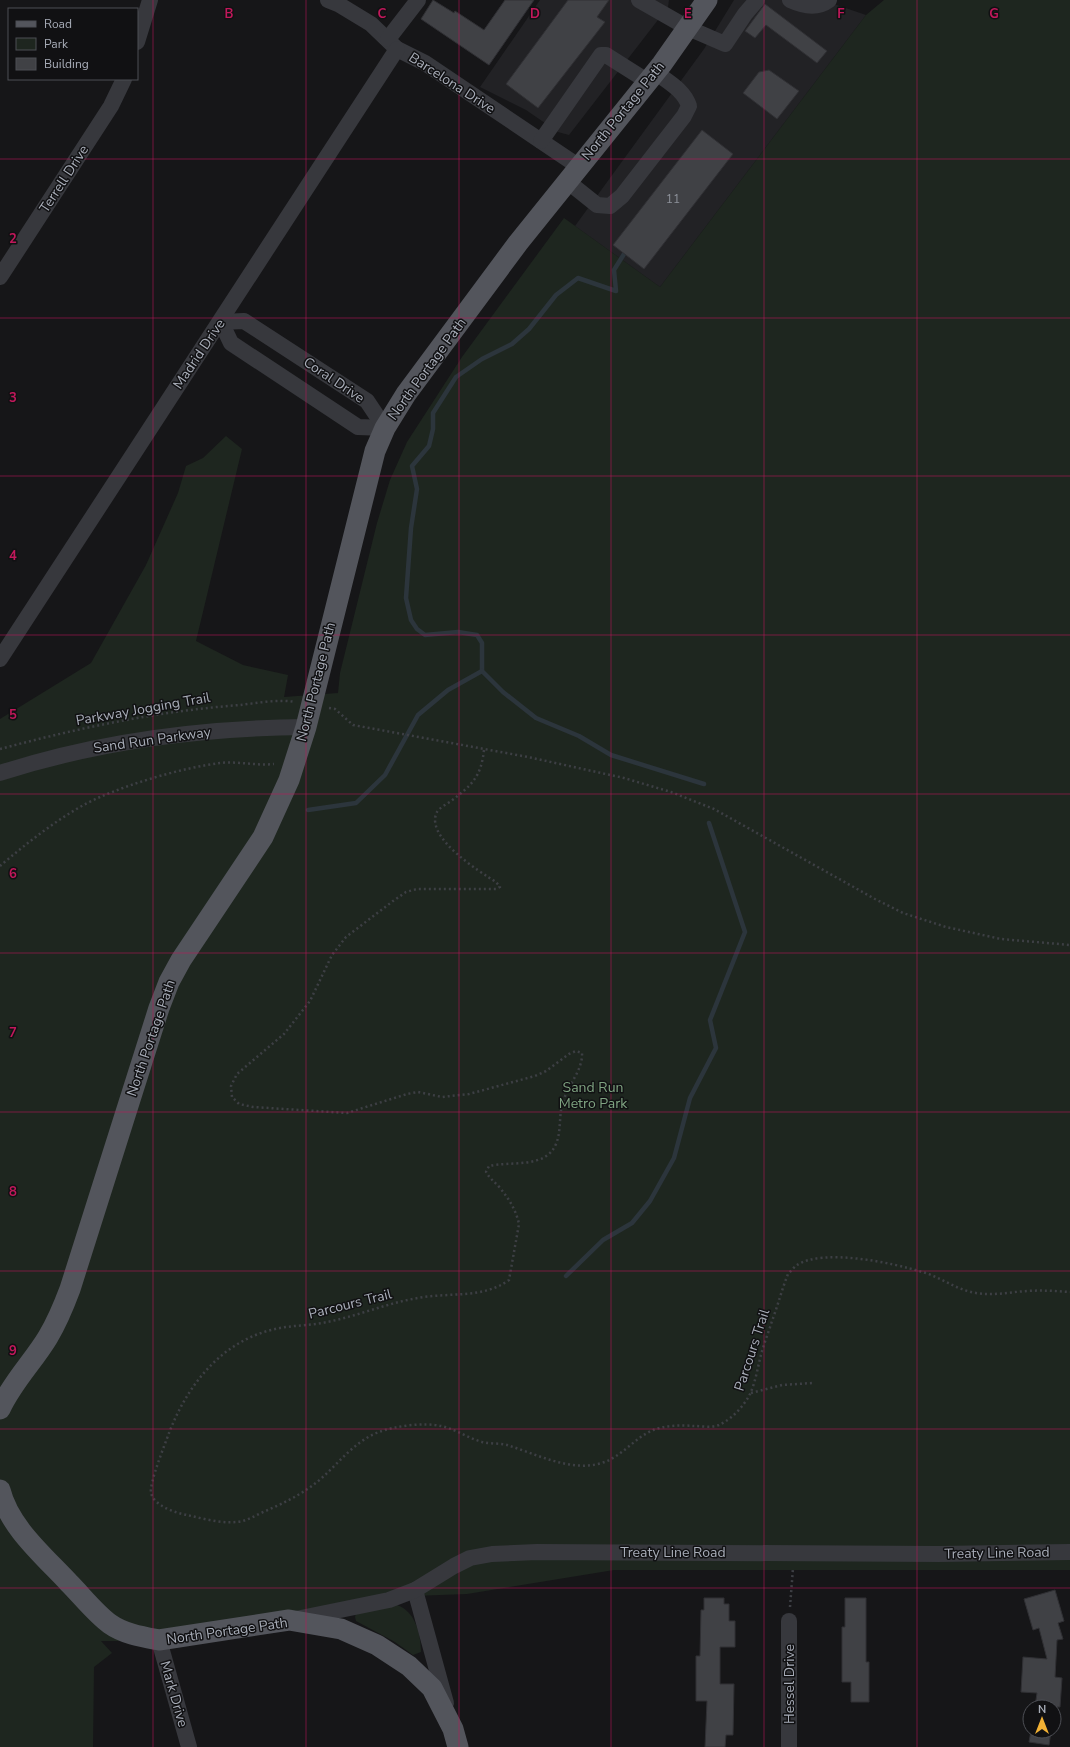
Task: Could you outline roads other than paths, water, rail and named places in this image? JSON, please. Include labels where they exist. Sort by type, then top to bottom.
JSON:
[{"type":"main road","name":"North Portage Path","points":[[0,1409],[8,1392],[48,1337],[60,1315],[75,1274],[154,1022],[169,982],[199,932],[263,837],[289,780],[306,727],[375,451],[385,428],[406,394],[518,243],[651,77],[707,0]]},
{"type":"main road","name":"North Portage Path","points":[[0,1490],[12,1517],[30,1541],[84,1599],[110,1624],[131,1634],[159,1640],[289,1620],[341,1629],[377,1644],[409,1666],[432,1688],[456,1738]]},
{"type":"street","points":[[138,39],[150,0]]},
{"type":"street","name":"Barcelona Drive","points":[[328,0],[338,4],[371,24],[393,44],[425,63],[541,141],[572,174],[597,205],[610,206],[622,196],[684,116],[689,106],[687,98],[677,89],[651,77]]},
{"type":"street","name":"Madrid Drive","points":[[0,659],[221,322],[393,44],[418,0]]},
{"type":"street","points":[[639,0],[688,28],[725,44],[745,14],[757,0]]},
{"type":"street","points":[[790,0],[798,4],[811,6],[820,5],[829,0]]},
{"type":"street","points":[[541,141],[602,55],[606,55],[651,77]]},
{"type":"street","name":"Terrell Drive","points":[[0,277],[111,106],[124,80]]},
{"type":"street","name":"Coral Drive","points":[[244,321],[367,401],[385,428],[358,427],[231,344],[221,322],[244,321]]},
{"type":"street","name":"Sand Run Parkway","points":[[0,773],[38,761],[136,740],[214,730],[306,727]]},
{"type":"street","name":"Treaty Line Road","points":[[289,1620],[389,1600],[415,1590],[470,1558],[492,1554],[537,1552],[939,1554],[1070,1552]]},
{"type":"street","name":"North Portage Path","points":[[415,1590],[456,1738]]},
{"type":"street","name":"Hessel Drive","points":[[789,1621],[789,1747]]},
{"type":"street","name":"Mark Drive","points":[[159,1640],[189,1747]]},
{"type":"waterway","points":[[624,254],[614,270],[616,291],[578,278],[556,295],[529,329],[512,344],[482,359],[456,377],[433,413],[433,429],[429,446],[412,466],[417,489],[411,528],[406,598],[411,620],[417,629],[425,635],[458,632],[477,635],[482,643],[482,671],[503,692],[536,718],[579,736],[611,755],[704,784]]},
{"type":"waterway","points":[[308,810],[356,803],[385,775],[418,715],[448,690],[482,671]]},
{"type":"waterway","points":[[566,1276],[603,1240],[632,1223],[650,1201],[674,1158],[690,1098],[716,1048],[710,1020],[745,932],[709,823]]},
{"type":"park label","name":"Sand Run Metro Park","points":[[593,1096]]}]
